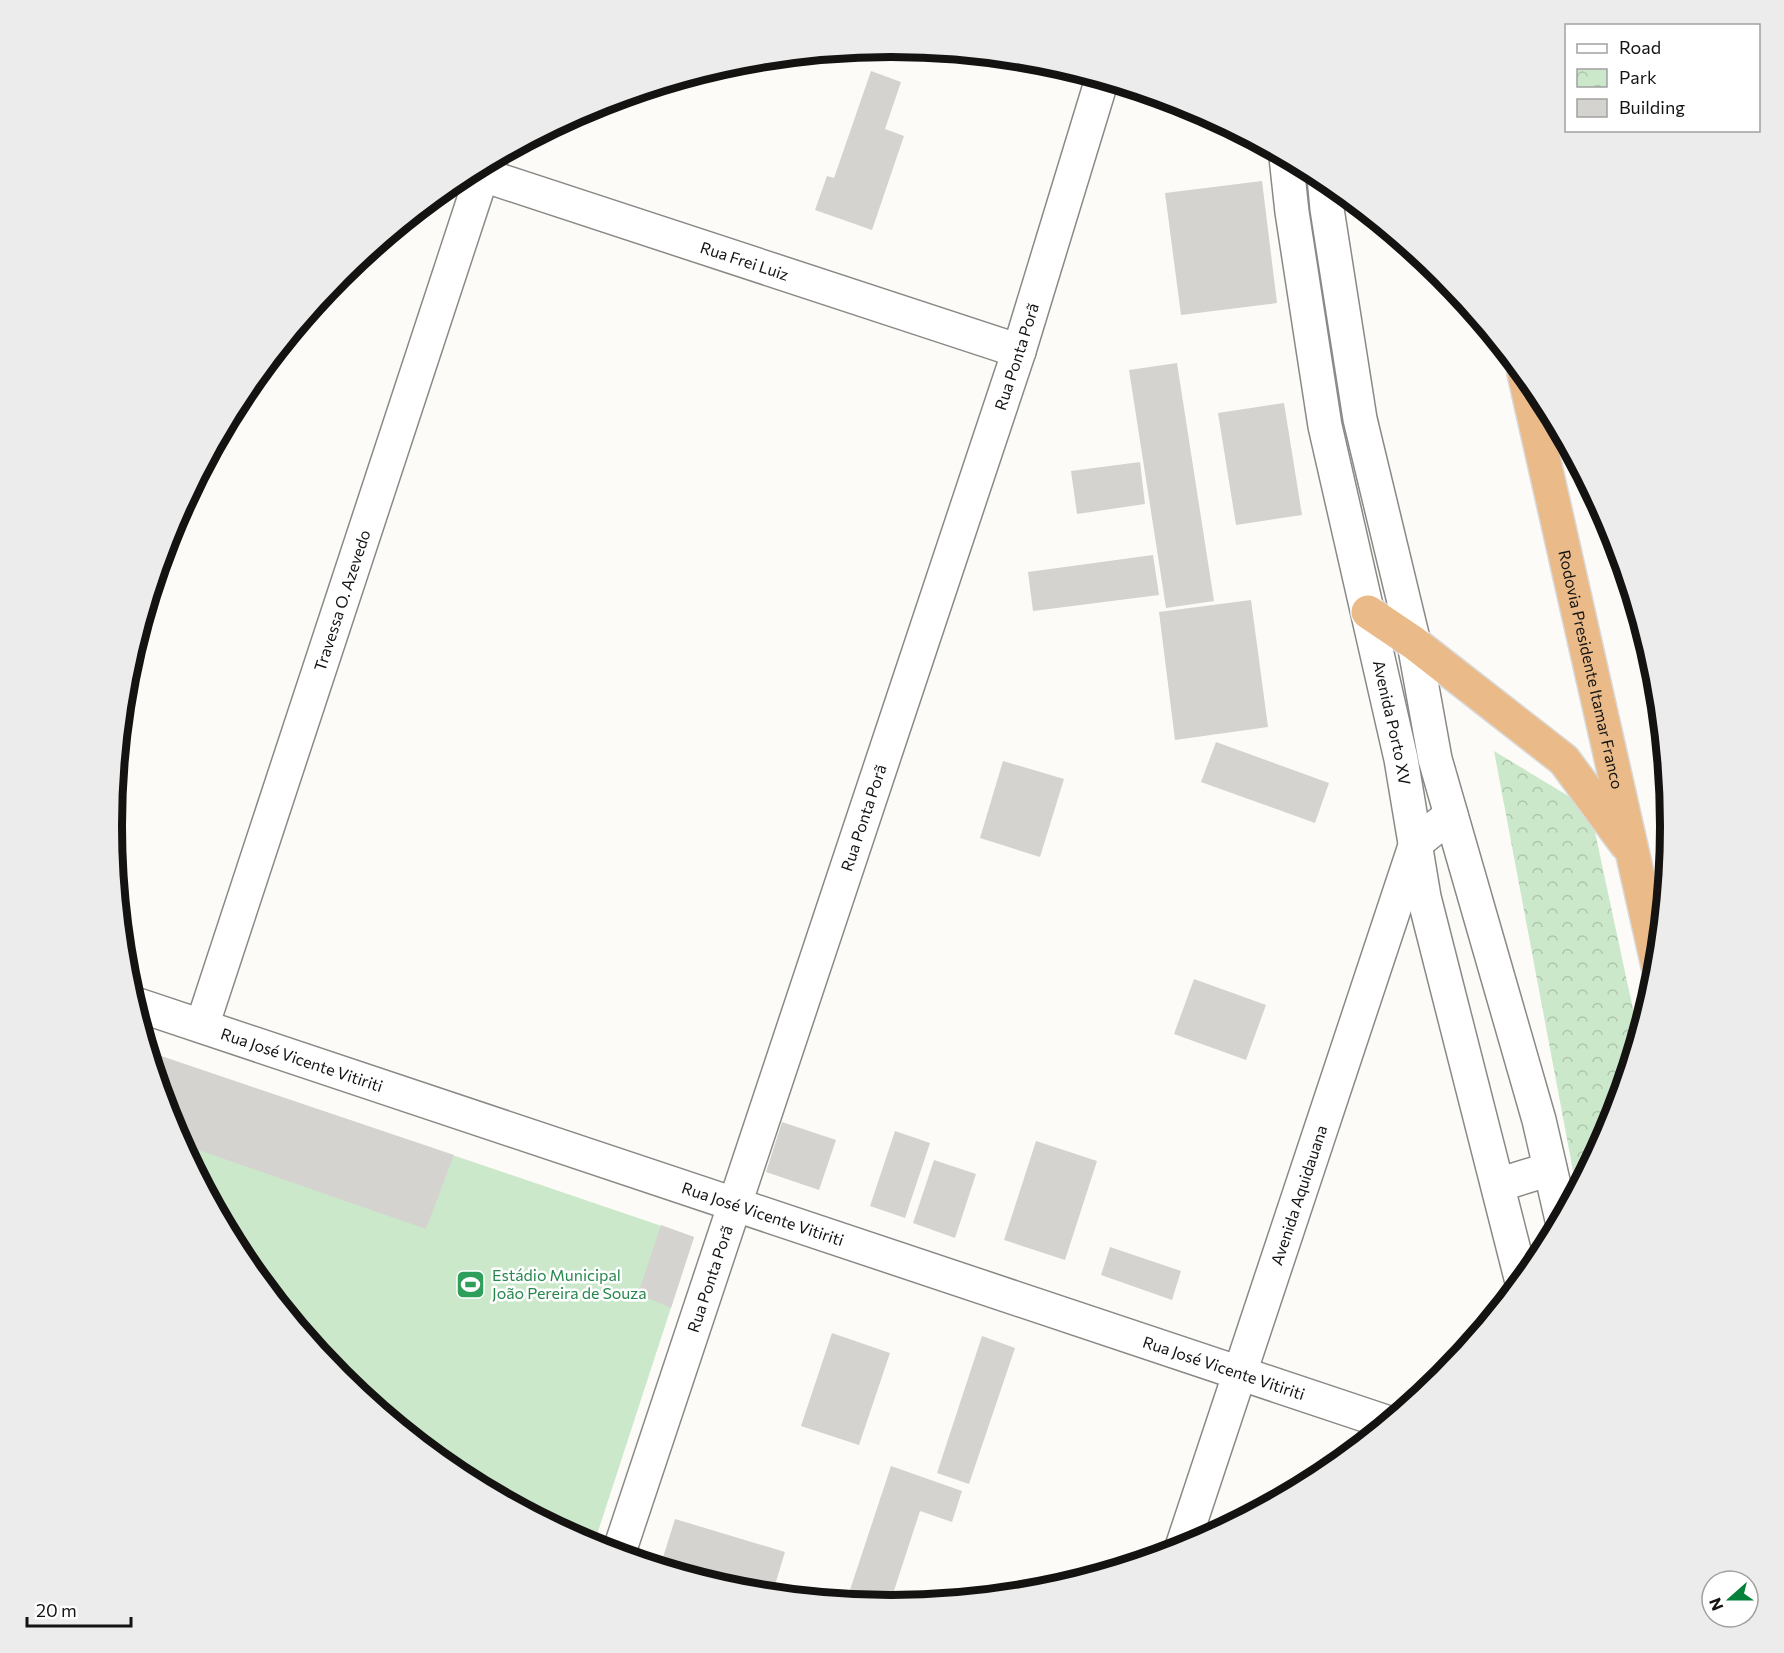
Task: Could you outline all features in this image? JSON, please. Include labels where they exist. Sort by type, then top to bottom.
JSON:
[{"type":"highway","name":"Rodovia Presidente Itamar Franco","points":[[1529,395],[1653,942]]},
{"type":"highway","points":[[1368,612],[1414,643],[1564,759],[1634,856]]},
{"type":"street","name":"Rua Ponta Porã","points":[[621,1546],[1019,351],[1100,86]]},
{"type":"street","name":"Avenida Porto XV","points":[[1287,166],[1325,426],[1401,759],[1425,897],[1519,1271]]},
{"type":"street","name":"Rua Frei Luiz","points":[[483,175],[1019,351]]},
{"type":"street","name":"Travessa O. Azevedo","points":[[202,1026],[475,180]]},
{"type":"street","name":"Avenida Porto XV","points":[[1325,191],[1360,419],[1414,643],[1435,759],[1536,1108],[1559,1209]]},
{"type":"street","points":[[1416,843],[1450,815]]},
{"type":"street","name":"Avenida Aquidauana","points":[[1185,1537],[1416,843]]},
{"type":"street","name":"Rua José Vicente Vitiriti","points":[[144,1007],[1381,1420]]},
{"type":"street","points":[[1498,1185],[1550,1169]]},
{"type":"green space","points":[[1494,751],[1590,809],[1636,1022],[1621,1074],[1603,1121],[1575,1180]]},
{"type":"green space","name":"Estádio Municipal João Pereira de Souza","points":[[157,1055],[694,1237],[596,1536],[552,1517],[464,1466],[385,1405],[313,1334],[252,1254],[226,1211],[181,1121]]},
{"type":"building","points":[[871,71],[901,82],[885,129],[904,136],[872,230],[815,210],[827,176],[834,178]]},
{"type":"building","points":[[1262,181],[1277,303],[1181,315],[1165,193]]},
{"type":"building","points":[[1177,363],[1214,601],[1166,608],[1129,370]]},
{"type":"building","points":[[1284,403],[1302,515],[1236,525],[1218,413]]},
{"type":"building","points":[[1140,462],[1145,504],[1077,514],[1071,471]]},
{"type":"building","points":[[1153,555],[1159,595],[1033,611],[1028,572]]},
{"type":"building","points":[[1251,600],[1268,727],[1175,740],[1159,612]]},
{"type":"building","points":[[1216,742],[1329,783],[1315,823],[1201,782]]},
{"type":"building","points":[[1003,761],[1064,779],[1040,857],[980,838]]},
{"type":"building","points":[[1194,979],[1266,1005],[1246,1060],[1174,1034]]},
{"type":"building","points":[[157,1055],[454,1155],[426,1229],[193,1148],[181,1121]]},
{"type":"building","points":[[782,1122],[836,1140],[819,1190],[766,1172]]},
{"type":"building","points":[[895,1131],[930,1143],[905,1218],[870,1206]]},
{"type":"building","points":[[1036,1141],[1097,1161],[1065,1260],[1004,1240]]},
{"type":"building","points":[[934,1160],[976,1174],[955,1238],[913,1223]]},
{"type":"building","points":[[661,1225],[694,1237],[671,1308],[638,1294]]},
{"type":"building","points":[[1110,1247],[1181,1271],[1172,1300],[1101,1275]]},
{"type":"building","points":[[832,1333],[890,1353],[859,1445],[801,1426]]},
{"type":"building","points":[[982,1336],[1015,1348],[969,1484],[937,1473]]},
{"type":"building","points":[[891,1466],[962,1491],[952,1522],[920,1511],[892,1596],[849,1594]]},
{"type":"building","points":[[675,1519],[785,1552],[775,1586],[693,1570],[662,1560]]},
{"type":"place","name":"Estádio Municipal João Pereira de Souza","points":[[471,1284]]}]
